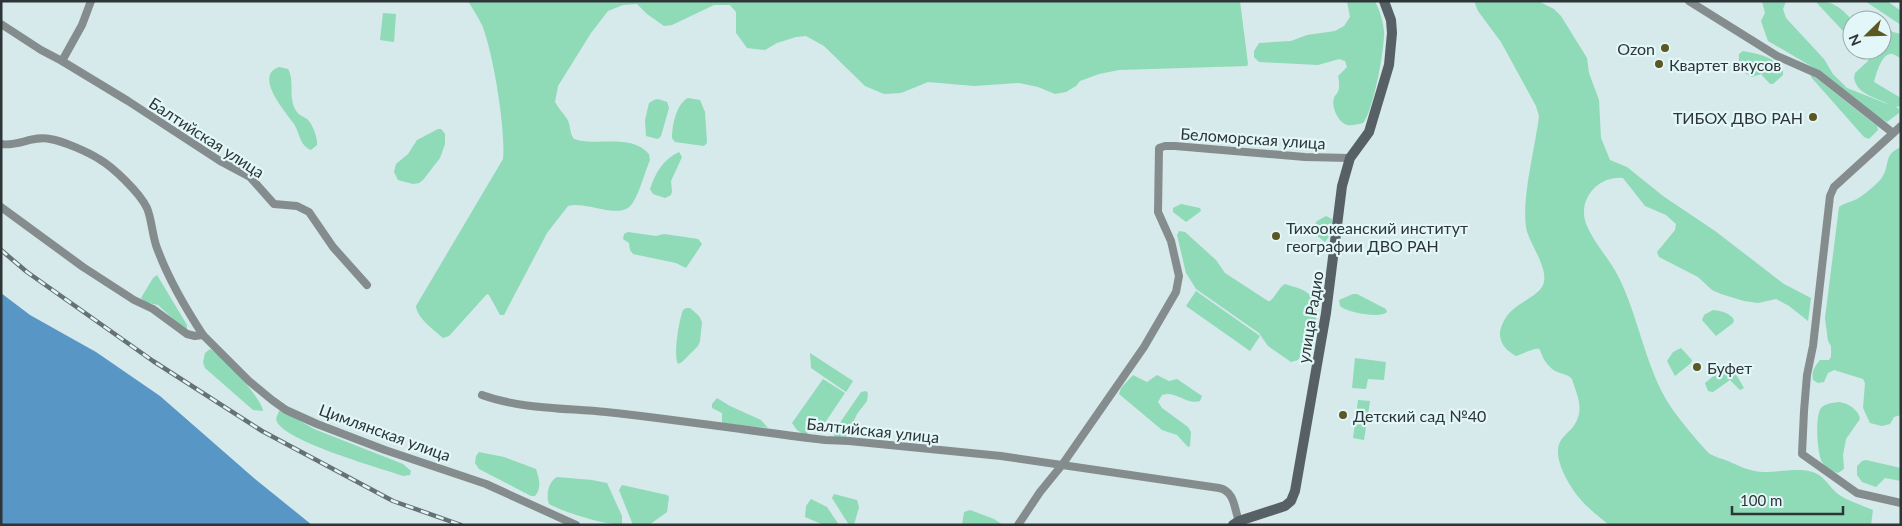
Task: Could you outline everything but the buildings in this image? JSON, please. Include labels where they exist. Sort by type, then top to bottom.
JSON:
[{"type":"main road","name":"улица Радио","points":[[1236,523],[1285,506],[1291,501],[1295,491],[1326,313],[1342,186],[1350,158],[1369,132],[1389,65],[1392,33],[1391,20],[1384,1]]},
{"type":"street","points":[[62,61],[82,25],[91,1]]},
{"type":"street","points":[[1690,1],[1777,56],[1818,74],[1835,90],[1893,133]]},
{"type":"street","name":"Балтийская улица","points":[[1,24],[220,161],[250,177],[274,204],[297,206],[309,212],[333,247],[367,285]]},
{"type":"street","points":[[1901,126],[1834,187],[1830,196],[1804,411],[1802,454],[1851,490],[1863,495],[1901,503]]},
{"type":"street","name":"Цимлянская улица","points":[[1,144],[12,144],[43,138],[52,139],[98,158],[112,170],[135,192],[146,207],[162,260],[172,282],[204,335],[250,381],[286,410],[385,450],[486,484],[576,525]]},
{"type":"street","name":"Беломорская улица","points":[[1062,465],[1144,347],[1176,292],[1179,276],[1171,241],[1158,212],[1158,152],[1161,147],[1175,146],[1306,157],[1350,158]]},
{"type":"street","points":[[1,207],[83,267],[134,300],[153,309],[188,334],[195,336],[204,335]]},
{"type":"street","name":"Балтийская улица","points":[[482,395],[496,400],[522,404],[657,418],[825,440],[973,453],[1225,489],[1232,498],[1236,523]]},
{"type":"street","points":[[1018,525],[1040,492],[1062,465]]},
{"type":"green space","points":[[468,1],[1240,1],[1248,64],[1247,66],[1119,70],[1099,74],[1080,81],[1066,92],[1055,94],[1038,87],[1019,83],[974,86],[928,82],[901,93],[884,94],[865,86],[824,46],[806,36],[777,43],[765,50],[747,48],[736,33],[736,12],[730,5],[714,5],[672,25],[664,26],[637,4],[623,5],[608,11],[591,33],[558,86],[555,102],[568,121],[574,139],[633,144],[649,154],[650,160],[635,199],[627,209],[619,211],[575,205],[568,206],[547,233],[504,315],[500,315],[487,294],[449,336],[443,338],[419,315],[416,306],[503,159],[501,111],[490,53],[482,25]]},
{"type":"green space","points":[[1347,1],[1375,1],[1384,31],[1380,65],[1371,106],[1363,123],[1351,125],[1341,121],[1336,114],[1333,102],[1339,88],[1338,76],[1347,67],[1345,61],[1339,59],[1318,65],[1259,62],[1254,57],[1254,51],[1259,43],[1291,41],[1307,35],[1335,31],[1344,26],[1350,17]]},
{"type":"green space","points":[[1474,1],[1538,1],[1554,9],[1561,16],[1587,58],[1589,73],[1599,100],[1601,138],[1610,160],[1627,167],[1663,196],[1715,231],[1784,284],[1811,298],[1808,321],[1789,306],[1776,299],[1758,303],[1744,301],[1712,290],[1698,277],[1659,257],[1657,252],[1675,230],[1676,224],[1666,215],[1645,206],[1623,178],[1602,182],[1596,186],[1588,197],[1584,211],[1587,226],[1613,267],[1624,289],[1659,386],[1670,406],[1694,437],[1710,454],[1750,470],[1764,472],[1798,470],[1814,473],[1822,477],[1834,491],[1850,501],[1873,510],[1871,525],[1609,525],[1582,502],[1565,477],[1558,449],[1561,440],[1573,427],[1579,415],[1578,398],[1572,379],[1551,368],[1540,350],[1534,349],[1516,356],[1505,347],[1500,338],[1502,325],[1506,317],[1517,306],[1540,290],[1543,285],[1544,271],[1528,233],[1525,215],[1527,187],[1539,116],[1536,106],[1501,42],[1478,11]]},
{"type":"green space","points":[[1762,1],[1786,1],[1783,9],[1786,18],[1824,59],[1833,74],[1847,88],[1890,105],[1864,92],[1856,84],[1854,78],[1855,73],[1868,60],[1883,60],[1874,82],[1901,98],[1901,106],[1896,107],[1899,109],[1899,113],[1887,122],[1867,110],[1821,72],[1768,41],[1761,21],[1765,13]]},
{"type":"green space","points":[[1815,1],[1827,2],[1842,10],[1842,30]]},
{"type":"green space","points":[[1865,1],[1887,1],[1901,11],[1901,25],[1892,19],[1892,10],[1878,10]]},
{"type":"green space","points":[[383,13],[396,14],[394,42],[380,40]]},
{"type":"green space","points":[[1892,31],[1901,34],[1901,59],[1893,54]]},
{"type":"green space","points":[[1743,51],[1760,55],[1775,62],[1783,71],[1783,75],[1773,84],[1770,84],[1761,74],[1752,77],[1741,68],[1739,54]]},
{"type":"green space","points":[[279,67],[288,69],[295,109],[309,121],[314,131],[317,145],[311,150],[302,142],[296,127],[279,103],[270,86],[269,78],[272,72]]},
{"type":"green space","points":[[1811,74],[1877,126],[1878,130],[1869,139],[1864,137],[1811,77]]},
{"type":"green space","points":[[688,98],[700,100],[705,112],[707,143],[704,146],[675,142],[672,138],[674,122],[680,105]]},
{"type":"green space","points":[[658,99],[667,102],[669,108],[661,136],[658,139],[646,136],[645,120],[649,103]]},
{"type":"green space","points":[[441,129],[445,134],[445,144],[440,158],[423,180],[413,184],[398,180],[394,172],[396,164],[408,154],[417,140]]},
{"type":"green space","points":[[1901,147],[1901,415],[1894,417],[1890,424],[1882,426],[1870,423],[1863,408],[1865,383],[1863,379],[1834,370],[1828,373],[1824,382],[1818,383],[1813,380],[1813,372],[1820,360],[1829,360],[1831,357],[1831,346],[1828,341],[1825,318],[1839,207],[1857,199],[1876,184],[1884,174],[1891,154]]},
{"type":"green space","points":[[679,152],[682,157],[671,181],[671,195],[665,198],[653,194],[650,189],[657,173],[668,159]]},
{"type":"green space","points":[[1181,204],[1200,208],[1201,211],[1186,222],[1173,212],[1173,208]]},
{"type":"green space","points":[[1326,216],[1332,219],[1332,222],[1325,242],[1311,231],[1317,221]]},
{"type":"green space","points":[[1179,231],[1185,232],[1216,260],[1225,273],[1268,301],[1285,284],[1301,289],[1310,295],[1316,309],[1315,327],[1309,343],[1298,360],[1291,362],[1268,346],[1259,333],[1196,289],[1186,273],[1177,235]]},
{"type":"green space","points":[[628,232],[656,236],[664,234],[698,239],[702,244],[686,268],[676,263],[633,254],[629,243],[623,239],[624,234]]},
{"type":"green space","points":[[157,275],[187,325],[187,329],[183,328],[158,305],[145,302],[141,298],[153,278]]},
{"type":"green space","points":[[1196,291],[1260,336],[1250,351],[1186,306]]},
{"type":"green space","points":[[1357,294],[1386,309],[1387,312],[1378,315],[1363,314],[1340,306],[1339,300]]},
{"type":"green space","points":[[686,308],[690,308],[699,316],[702,322],[700,341],[698,346],[678,364],[676,353],[677,337],[681,315]]},
{"type":"green space","points":[[1713,310],[1725,313],[1734,320],[1733,323],[1716,336],[1702,320],[1704,315]]},
{"type":"green space","points":[[1681,348],[1692,360],[1675,376],[1667,361],[1673,352]]},
{"type":"green space","points":[[210,349],[241,377],[256,397],[263,411],[253,410],[205,368],[203,362],[205,353]]},
{"type":"green space","points":[[810,353],[853,381],[846,392],[811,368]]},
{"type":"green space","points":[[1355,358],[1386,362],[1384,380],[1368,379],[1366,389],[1352,388]]},
{"type":"green space","points":[[1722,369],[1734,371],[1744,388],[1740,390],[1730,380],[1713,392],[1708,391],[1705,383]]},
{"type":"green space","points":[[1133,375],[1147,382],[1157,375],[1169,381],[1177,379],[1202,396],[1200,401],[1195,402],[1167,394],[1162,395],[1158,402],[1162,408],[1188,427],[1191,432],[1190,446],[1188,447],[1177,435],[1162,430],[1119,394],[1121,388]]},
{"type":"green space","points":[[823,379],[845,393],[820,430],[805,421],[808,437],[797,430],[792,423]]},
{"type":"green space","points":[[866,391],[868,393],[867,401],[857,414],[846,437],[844,439],[834,437],[835,430],[861,392]]},
{"type":"green space","points":[[717,398],[761,420],[768,428],[722,423],[722,413],[712,408],[712,404]]},
{"type":"green space","points":[[1358,400],[1370,401],[1364,440],[1353,438]]},
{"type":"green space","points":[[1839,402],[1852,408],[1858,413],[1860,419],[1846,439],[1843,455],[1844,469],[1838,473],[1829,469],[1822,462],[1817,426],[1821,408],[1827,404]]},
{"type":"green space","points":[[279,411],[285,412],[314,429],[403,464],[411,471],[410,475],[403,476],[298,438],[285,430],[277,422],[276,418]]},
{"type":"green space","points":[[479,452],[504,457],[536,469],[539,487],[535,496],[531,496],[479,469],[475,463]]},
{"type":"green space","points":[[1866,460],[1901,468],[1901,481],[1885,478],[1876,487],[1862,482],[1857,475],[1857,466]]},
{"type":"green space","points":[[557,477],[607,483],[622,516],[622,524],[606,523],[585,518],[549,504],[548,489]]},
{"type":"green space","points":[[622,485],[667,495],[669,497],[667,512],[649,525],[633,525],[619,490]]},
{"type":"green space","points":[[834,494],[857,500],[859,507],[854,525],[849,525],[832,498]]},
{"type":"green space","points":[[811,499],[827,507],[839,525],[824,525],[805,517],[806,506]]},
{"type":"green space","points":[[970,510],[994,519],[1003,525],[962,525],[964,512]]},
{"type":"water","points":[[1,293],[30,315],[96,352],[160,396],[255,479],[312,525],[1,525]]},
{"type":"railway","points":[[1,250],[27,272],[153,361],[262,431],[393,501],[461,525]]},
{"type":"place","name":"Ozon","points":[[1665,48]]},
{"type":"place","name":"Квартет вкусов","points":[[1659,64]]},
{"type":"place","name":"ТИБОХ ДВО РАН","points":[[1813,117]]},
{"type":"place","name":"Тихоокеанский институт географии ДВО РАН","points":[[1276,236]]},
{"type":"place","name":"Буфет","points":[[1697,367]]},
{"type":"place","name":"Детский сад №40","points":[[1343,415]]}]
